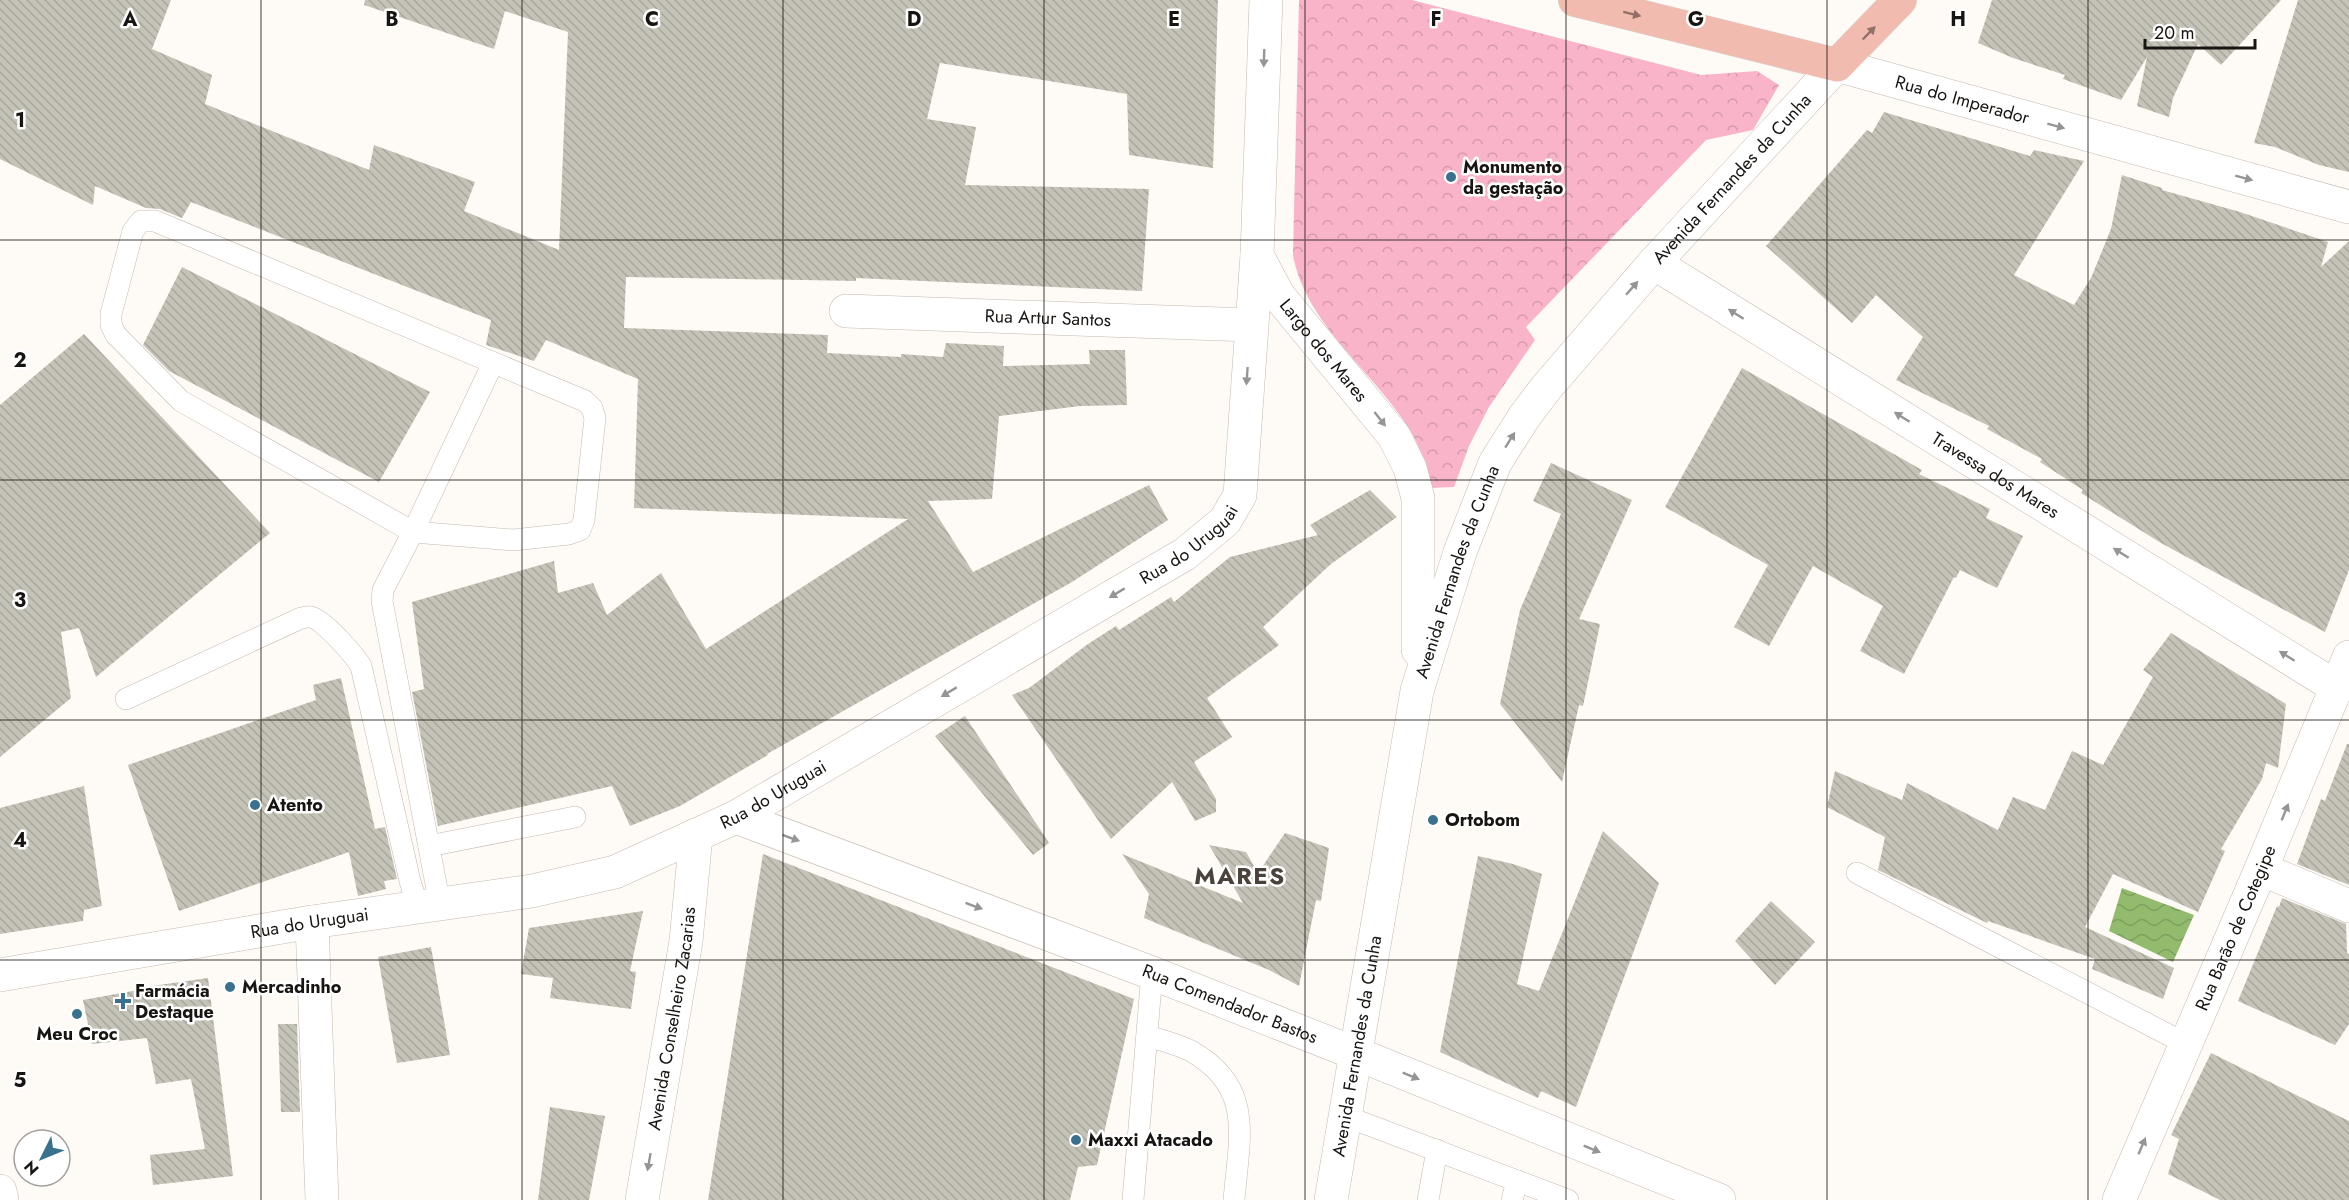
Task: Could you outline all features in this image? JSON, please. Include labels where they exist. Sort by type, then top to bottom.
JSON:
[{"type":"main road","name":"Rua do Imperador","points":[[1575,0],[1837,65]]},
{"type":"main road","points":[[1837,65],[1900,0]]},
{"type":"street","name":"Largo dos Mares","points":[[1266,0],[1257,255],[1278,295],[1394,436],[1410,468],[1418,498],[1417,691]]},
{"type":"street","name":"Rua do Imperador","points":[[1837,65],[2349,207]]},
{"type":"street","name":"Avenida Fernandes da Cunha","points":[[1331,1200],[1417,691],[1460,552],[1495,463],[1524,417],[1546,388],[1654,263],[1837,65]]},
{"type":"street","name":"Rua do Uruguai","points":[[0,975],[312,922],[532,891],[615,872],[736,818],[1185,554],[1225,521],[1240,495],[1257,255]]},
{"type":"street","name":"Travessa dos Mares","points":[[1654,263],[2336,687]]},
{"type":"street","name":"Rua Artur Santos","points":[[846,311],[1251,325]]},
{"type":"street","name":"Rua Barão de Cotegipe","points":[[2119,1200],[2349,657]]},
{"type":"street","name":"Rua Comendador Bastos","points":[[736,818],[1152,973],[1719,1200]]},
{"type":"street","name":"Avenida Conselheiro Zacarias","points":[[642,1200],[686,941],[696,835]]},
{"type":"street","points":[[2261,869],[2349,906]]},
{"type":"street","points":[[312,922],[322,1200]]},
{"type":"street","points":[[0,1191],[2,1200]]},
{"type":"lane","points":[[141,221],[155,221],[493,363],[585,401],[592,408],[594,418],[585,520],[580,530],[570,534],[513,540],[413,532],[181,401],[116,335],[111,325],[111,314],[133,231],[141,221]]},
{"type":"lane","points":[[429,906],[429,846],[382,601],[383,590],[493,363]]},
{"type":"lane","points":[[126,699],[301,618],[312,617],[321,623],[361,666],[410,881],[429,906]]},
{"type":"lane","points":[[429,846],[575,817]]},
{"type":"lane","points":[[1857,873],[2186,1044]]},
{"type":"lane","points":[[1132,1200],[1152,973]]},
{"type":"lane","points":[[1147,1036],[1189,1050],[1215,1067],[1231,1088],[1240,1119],[1234,1200]]},
{"type":"lane","points":[[1345,1116],[1437,1150],[1515,1191],[1568,1200]]},
{"type":"lane","points":[[1428,1200],[1437,1150]]},
{"type":"green space","points":[[1299,0],[1412,0],[1701,75],[1757,71],[1779,85],[1753,130],[1706,140],[1526,327],[1535,340],[1489,407],[1469,446],[1454,487],[1431,488],[1422,454],[1411,431],[1340,344],[1311,302],[1300,279],[1293,255]]},
{"type":"water","points":[[2122,888],[2194,915],[2173,962],[2109,931]]},
{"type":"building","points":[[0,0],[171,0],[152,49],[212,75],[205,104],[369,170],[374,145],[475,182],[464,211],[559,250],[568,32],[505,11],[494,49],[364,5],[365,0],[1218,0],[1213,168],[1129,155],[1127,94],[940,63],[927,119],[976,127],[965,185],[1149,189],[1142,291],[856,278],[856,281],[626,277],[624,328],[828,335],[827,353],[901,357],[901,354],[943,357],[946,343],[1004,346],[1003,366],[1090,364],[1089,350],[1125,350],[1127,405],[1080,406],[999,416],[992,499],[928,501],[973,572],[1149,485],[1168,520],[1072,582],[767,754],[680,806],[630,826],[612,786],[438,826],[412,692],[424,689],[412,602],[554,561],[558,593],[593,583],[607,615],[661,573],[706,649],[908,519],[634,508],[638,379],[546,340],[534,361],[486,345],[491,320],[191,202],[182,218],[160,209],[146,208],[95,186],[93,205],[0,159]]},
{"type":"building","points":[[1992,0],[2281,0],[2221,65],[2198,44],[2173,98],[2169,117],[2137,106],[2147,57],[2121,100],[2063,79],[2065,75],[2013,58],[1978,43]]},
{"type":"building","points":[[2298,0],[2349,0],[2349,172],[2319,165],[2275,147],[2254,143]]},
{"type":"building","points":[[1884,112],[2030,156],[2034,150],[2084,161],[2014,275],[2074,305],[2091,278],[2111,229],[2122,175],[2162,188],[2162,190],[2240,212],[2328,242],[2321,267],[2349,241],[2349,570],[2325,632],[2161,543],[2081,493],[2083,490],[2040,462],[2042,459],[1987,429],[1989,426],[1896,380],[1923,337],[1876,295],[1852,323],[1766,246],[1867,130],[1872,133]]},
{"type":"building","points":[[182,267],[430,392],[379,482],[169,371],[143,345]]},
{"type":"building","points":[[84,334],[270,533],[96,677],[79,628],[61,632],[71,698],[0,757],[0,405]]},
{"type":"building","points":[[1742,368],[1922,470],[1919,474],[1990,509],[1986,518],[2023,536],[1997,588],[1960,570],[1956,578],[1954,577],[1904,674],[1860,651],[1883,606],[1813,566],[1769,646],[1734,627],[1768,565],[1665,507]]},
{"type":"building","points":[[1551,463],[1632,500],[1579,619],[1600,624],[1583,706],[1579,705],[1562,782],[1500,704],[1520,610],[1561,514],[1533,501]]},
{"type":"building","points":[[1370,490],[1397,517],[1331,564],[1263,627],[1279,645],[1207,698],[1232,737],[1194,762],[1216,799],[1216,812],[1195,821],[1172,782],[1111,839],[1012,695],[1029,688],[1116,626],[1119,630],[1171,597],[1174,602],[1230,557],[1318,535],[1310,525]]},
{"type":"building","points":[[2171,633],[2286,704],[2278,768],[2266,763],[2262,779],[2221,849],[2225,851],[2198,912],[2113,874],[2085,927],[2174,968],[2163,999],[2092,969],[2095,959],[1988,921],[1987,923],[1878,870],[1885,837],[1827,807],[1835,771],[1902,800],[1907,783],[1998,830],[2013,797],[2045,810],[2072,751],[2103,765],[2153,677],[2143,670]]},
{"type":"building","points":[[341,678],[375,829],[385,827],[397,879],[384,881],[386,889],[358,896],[349,852],[179,911],[128,765],[316,700],[313,685]]},
{"type":"building","points":[[965,716],[1049,843],[1033,855],[935,736]]},
{"type":"building","points":[[2347,744],[2349,744],[2349,885],[2297,864],[2321,799],[2325,801]]},
{"type":"building","points":[[84,786],[102,906],[84,910],[83,921],[0,934],[0,808]]},
{"type":"building","points":[[1603,831],[1659,883],[1576,1107],[1541,1091],[1538,1098],[1440,1052],[1478,856],[1542,874],[1517,984],[1539,991]]},
{"type":"building","points":[[1285,833],[1329,848],[1321,901],[1316,900],[1299,986],[1269,970],[1144,918],[1149,894],[1122,854],[1243,903],[1209,845],[1246,852],[1258,873]]},
{"type":"building","points":[[763,854],[1134,999],[1097,1165],[1078,1167],[1070,1200],[708,1200]]},
{"type":"building","points":[[2282,898],[2346,924],[2347,953],[2349,954],[2349,1024],[2335,1045],[2238,1001]]},
{"type":"building","points":[[1771,901],[1815,942],[1775,985],[1735,941]]},
{"type":"building","points":[[643,911],[630,971],[636,972],[631,1009],[550,998],[553,978],[521,974],[529,928]]},
{"type":"building","points":[[431,947],[450,1055],[397,1063],[378,957]]},
{"type":"building","points":[[208,978],[233,1176],[153,1185],[150,1155],[205,1149],[191,1079],[156,1084],[147,1038],[92,1044],[83,1000],[138,990],[138,988]]},
{"type":"building","points":[[278,1024],[297,1024],[300,1112],[281,1112]]},
{"type":"building","points":[[2211,1053],[2349,1121],[2349,1200],[2220,1200],[2168,1174],[2179,1139],[2171,1135]]},
{"type":"building","points":[[550,1107],[605,1116],[589,1200],[538,1200]]},
{"type":"place","name":"Monumento da gestação","points":[[1451,177]]},
{"type":"place","name":"Atento","points":[[255,805]]},
{"type":"place","name":"Ortobom","points":[[1433,820]]},
{"type":"place","name":"Mercadinho","points":[[230,987]]},
{"type":"place","name":"Farmácia Destaque","points":[[123,1001]]},
{"type":"place","name":"Meu Croc","points":[[77,1014]]},
{"type":"place","name":"Maxxi Atacado","points":[[1076,1140]]},
{"type":"district","name":"MARES","points":[[1240,875]]}]
